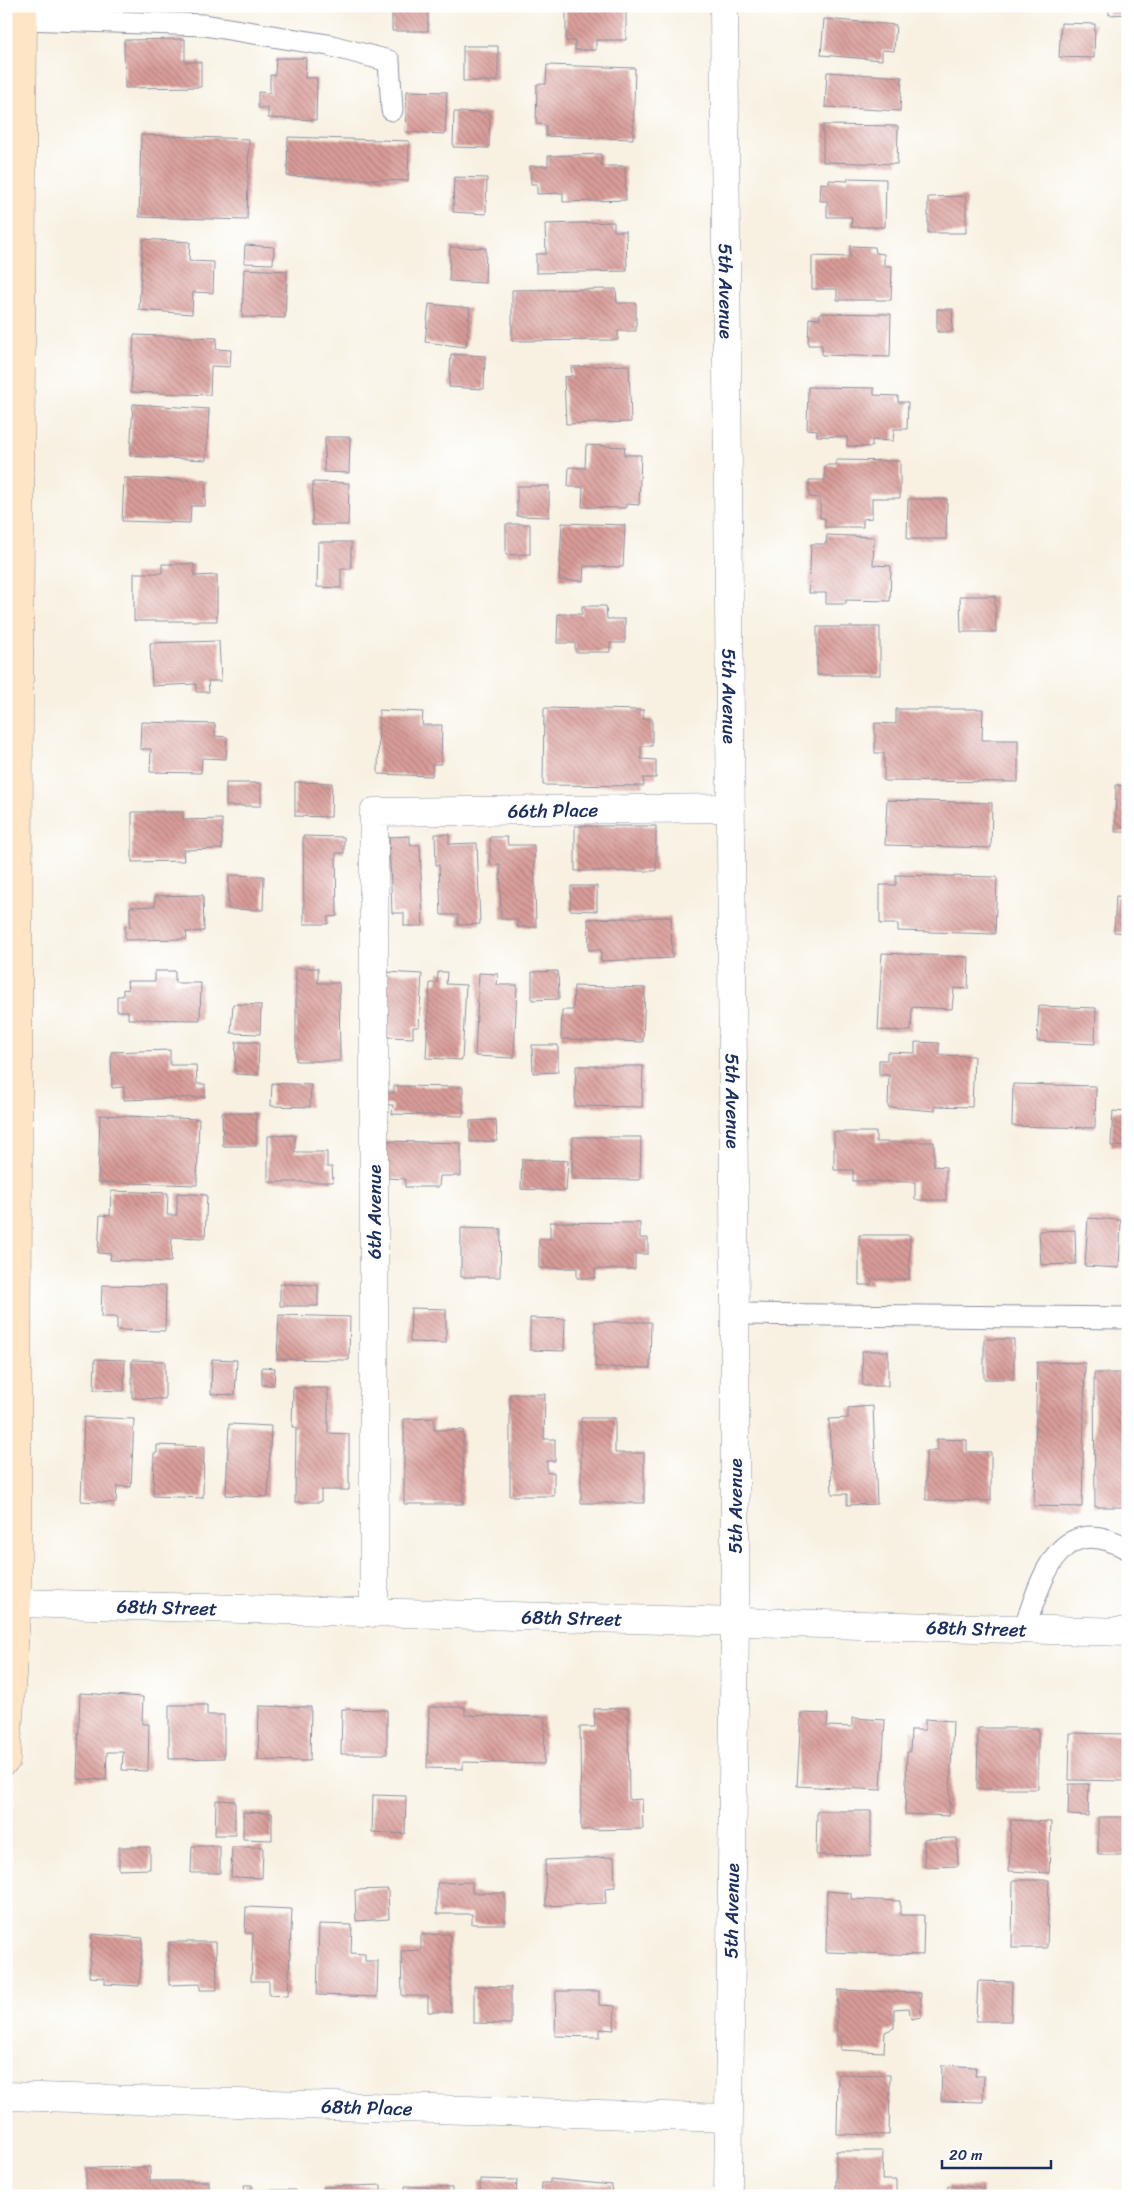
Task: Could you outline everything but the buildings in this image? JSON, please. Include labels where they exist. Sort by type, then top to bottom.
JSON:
[{"type":"street","name":"5th Avenue","points":[[724,6],[735,1314],[735,1622],[728,2196]]},
{"type":"street","points":[[6,1760],[17,1603],[12,1027],[12,701],[23,12]]},
{"type":"street","name":"66th Place","points":[[374,812],[731,808]]},
{"type":"street","name":"6th Avenue","points":[[374,812],[374,1613]]},
{"type":"street","name":"68th Street","points":[[17,1603],[1128,1632]]},
{"type":"street","name":"68th Place","points":[[6,2096],[728,2118]]},
{"type":"lane","points":[[23,12],[204,25],[328,45],[389,61],[392,110]]},
{"type":"lane","points":[[735,1314],[1128,1318]]},
{"type":"lane","points":[[1024,1629],[1044,1575],[1060,1549],[1079,1538],[1108,1539],[1128,1549]]}]
